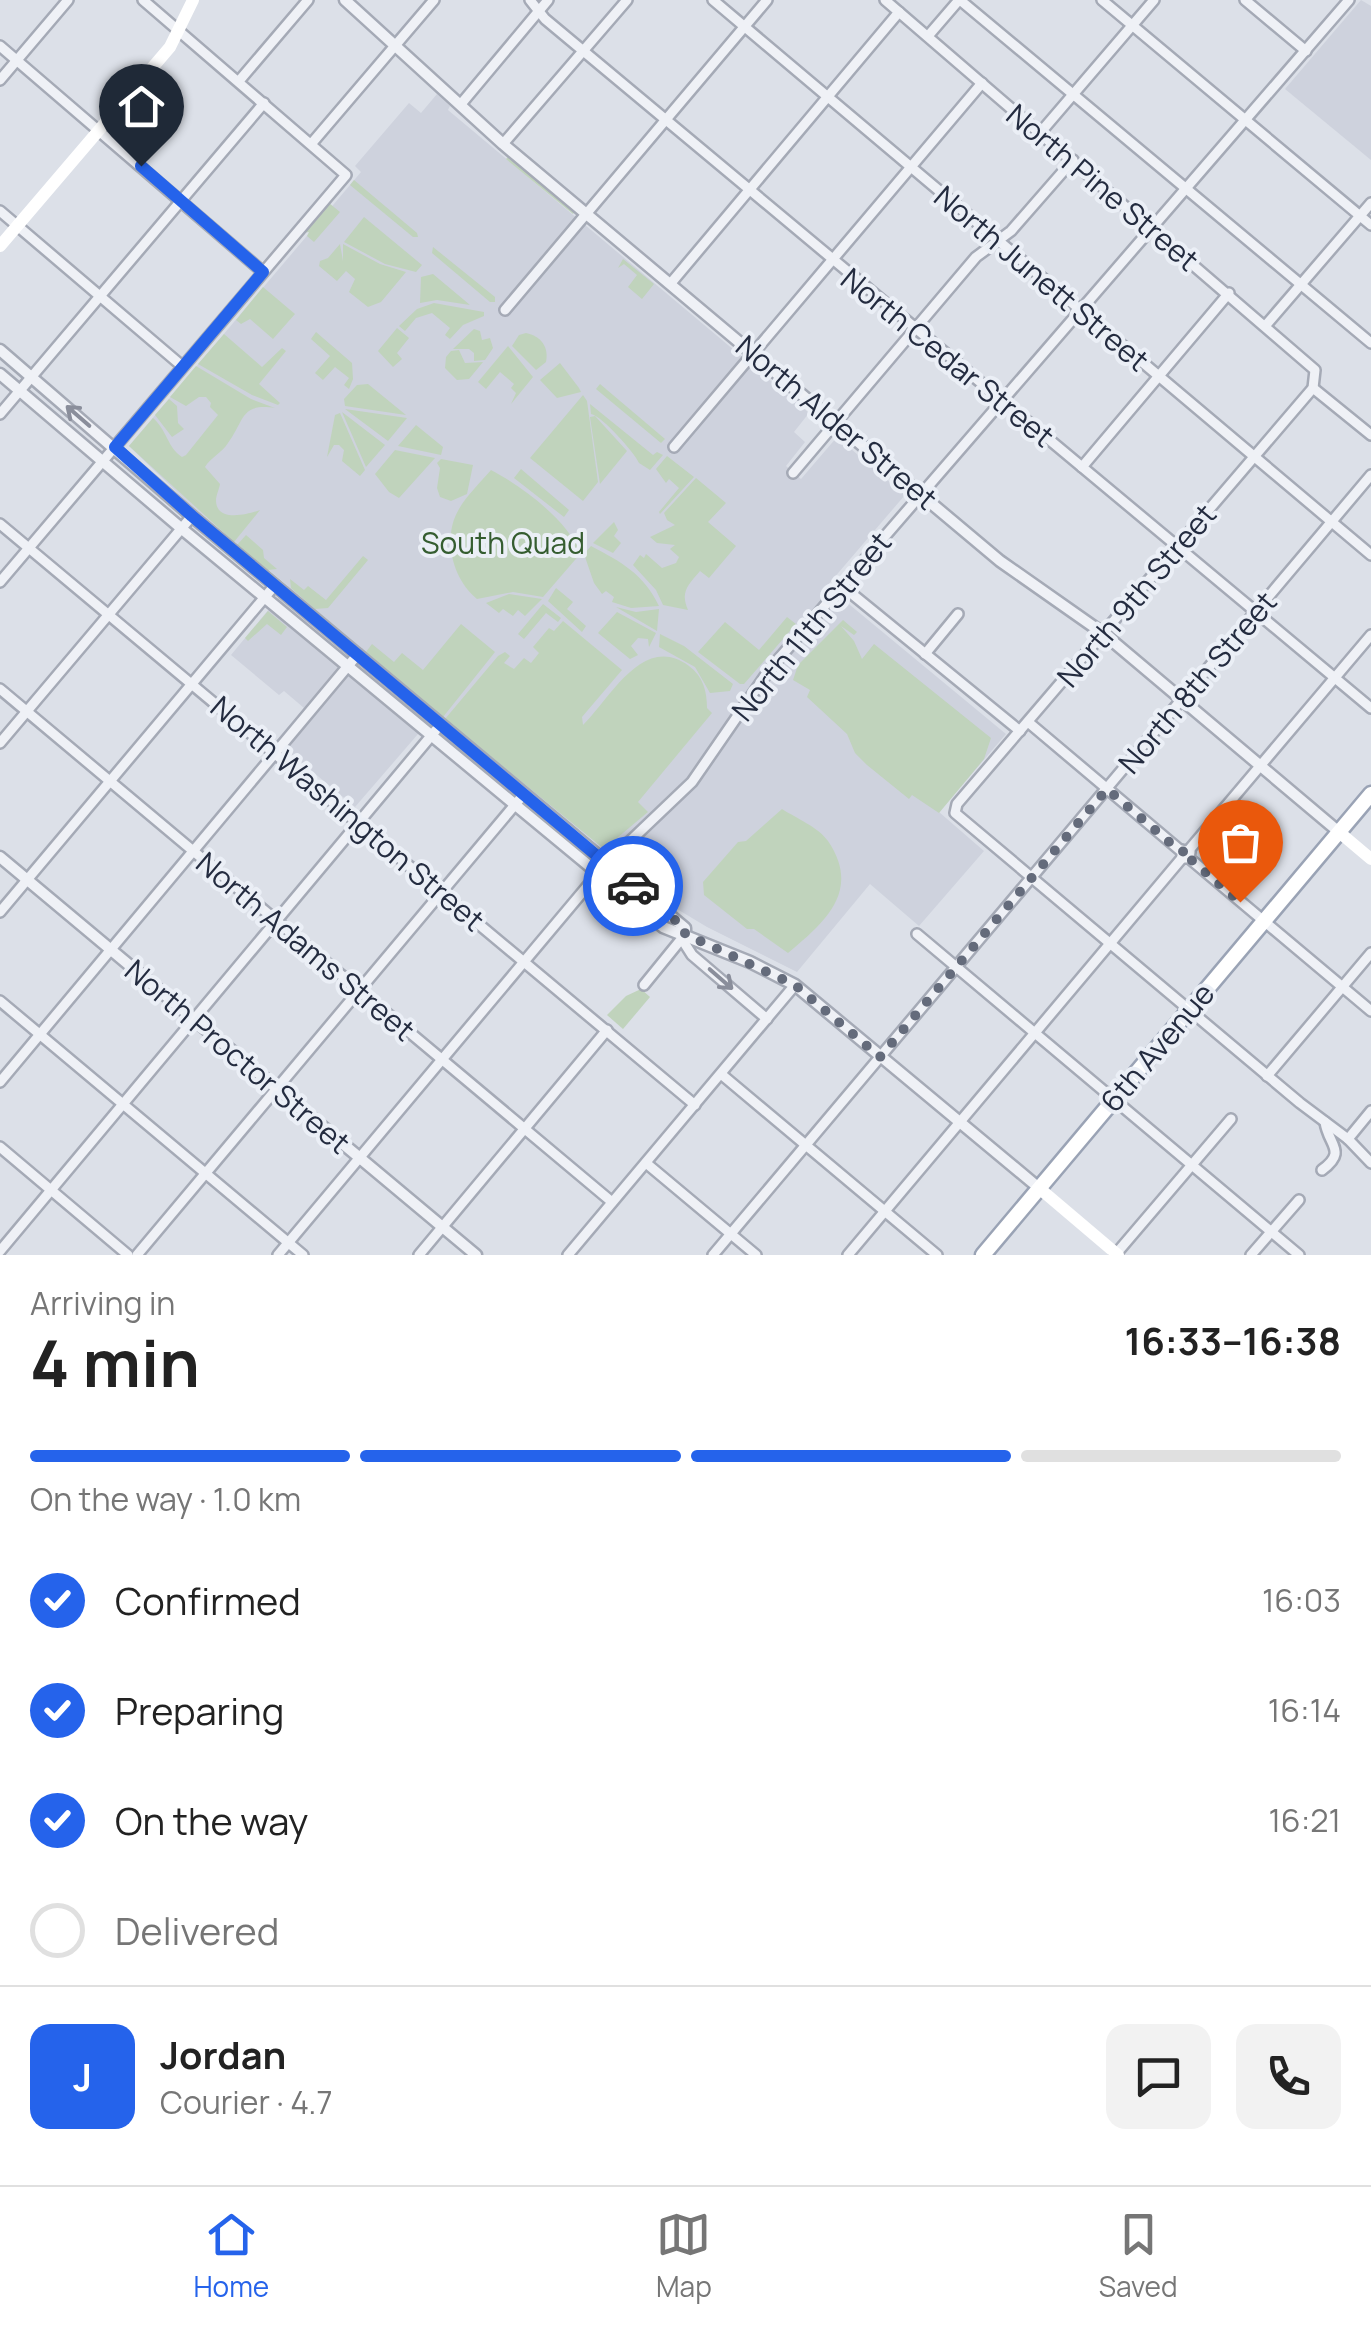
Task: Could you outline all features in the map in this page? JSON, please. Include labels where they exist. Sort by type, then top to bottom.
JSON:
[{"type":"main road","points":[[0,246],[180,32],[193,0]]},
{"type":"main road","name":"6th Avenue","points":[[982,1255],[1371,794]]},
{"type":"main road","points":[[1339,832],[1371,859]]},
{"type":"main road","points":[[1039,1188],[1117,1254]]},
{"type":"street","points":[[0,80],[68,0]]},
{"type":"street","points":[[0,582],[346,175],[143,0]]},
{"type":"street","points":[[239,81],[308,0]]},
{"type":"street","name":"North Alder Street","points":[[345,0],[503,144],[920,494],[1026,581],[1104,634],[1339,832]]},
{"type":"street","points":[[312,143],[434,0]]},
{"type":"street","name":"North Cedar Street","points":[[530,0],[545,19],[748,192],[1371,708]]},
{"type":"street","points":[[462,104],[548,0]]},
{"type":"street","points":[[503,144],[627,0]]},
{"type":"street","name":"North Junett Street","points":[[712,0],[1371,555]]},
{"type":"street","points":[[505,310],[767,0]]},
{"type":"street","name":"North Pine Street","points":[[885,0],[1310,363],[1315,382],[1371,435]]},
{"type":"street","points":[[928,36],[960,0],[1371,344]]},
{"type":"street","points":[[1102,0],[1371,225]]},
{"type":"street","points":[[1040,133],[1154,0]]},
{"type":"street","points":[[1246,0],[1306,50]]},
{"type":"street","name":"North 11th Street","points":[[278,1255],[596,874],[692,782],[760,682],[840,585],[1154,229],[1349,0]]},
{"type":"street","points":[[671,283],[899,12]]},
{"type":"street","points":[[0,46],[263,272]]},
{"type":"street","points":[[674,447],[982,83]]},
{"type":"street","points":[[0,414],[264,103]]},
{"type":"street","points":[[792,473],[976,257],[1011,231],[1072,160]]},
{"type":"street","points":[[1266,325],[1371,203]]},
{"type":"street","points":[[0,211],[182,366]]},
{"type":"street","points":[[1082,467],[1229,294]]},
{"type":"street","points":[[0,350],[192,516],[685,928],[685,944],[692,955],[766,1019]]},
{"type":"street","points":[[0,374],[663,927],[795,985],[1039,1188]]},
{"type":"street","name":"North 9th Street","points":[[1032,878],[955,813],[957,804],[1315,382]]},
{"type":"street","name":"North 8th Street","points":[[713,1255],[1371,475]]},
{"type":"street","points":[[0,743],[192,516]]},
{"type":"street","name":"North Washington Street","points":[[0,524],[695,1105]]},
{"type":"street","points":[[0,912],[275,585]]},
{"type":"street","points":[[840,585],[1020,732]]},
{"type":"street","points":[[925,654],[958,614]]},
{"type":"street","points":[[848,1255],[1371,634]]},
{"type":"street","points":[[0,1082],[358,654]]},
{"type":"street","name":"North Adams Street","points":[[0,689],[612,1202]]},
{"type":"street","points":[[1028,722],[1371,1011]]},
{"type":"street","points":[[0,1251],[441,724]]},
{"type":"street","points":[[137,1255],[524,794]]},
{"type":"street","name":"North Proctor Street","points":[[0,856],[476,1255]]},
{"type":"street","points":[[1032,878],[1267,1076],[1348,1139],[1371,1164]]},
{"type":"street","points":[[644,985],[685,934]]},
{"type":"street","points":[[917,934],[1299,1255]]},
{"type":"street","points":[[1267,1076],[1371,953]]},
{"type":"street","points":[[568,1255],[795,985]]},
{"type":"street","points":[[0,1001],[302,1255]]},
{"type":"street","points":[[420,1255],[607,1030]]},
{"type":"street","points":[[721,1074],[937,1255]]},
{"type":"street","points":[[1348,1139],[1371,1112]]},
{"type":"street","points":[[1117,1254],[1231,1119]]},
{"type":"street","points":[[1322,1170],[1333,1162],[1336,1154],[1325,1122]]},
{"type":"street","points":[[0,1147],[128,1255]]},
{"type":"street","points":[[646,1163],[756,1255]]},
{"type":"street","points":[[1250,1255],[1298,1200]]},
{"type":"shaded area","points":[[1361,0],[1371,6],[1371,160],[1285,89]]},
{"type":"shaded area","points":[[437,94],[450,106],[448,110],[809,413],[794,432],[805,442],[786,466],[801,479],[837,437],[905,495],[827,586],[1006,734],[939,812],[984,851],[919,926],[870,884],[797,972],[672,906],[437,712],[355,807],[277,742],[304,708],[284,691],[279,695],[231,655],[288,586],[185,500],[129,446],[361,172],[355,166],[409,103],[421,113]]},
{"type":"green space","points":[[510,155],[576,210],[573,214],[506,159]]},
{"type":"green space","points":[[354,180],[418,237],[413,237],[350,185]]},
{"type":"green space","points":[[329,203],[340,212],[314,242],[307,236],[309,232],[303,233]]},
{"type":"green space","points":[[364,217],[422,265],[416,272],[385,264],[344,242]]},
{"type":"green space","points":[[340,244],[343,261],[343,244],[380,264],[406,272],[381,302],[368,307],[349,292],[355,279],[346,271],[337,281],[319,266]]},
{"type":"green space","points":[[433,247],[495,297],[495,302],[490,302],[432,253]]},
{"type":"green space","points":[[623,259],[654,284],[642,299],[628,287],[637,275],[624,264],[618,268]]},
{"type":"green space","points":[[433,274],[470,305],[437,300],[420,303],[421,277]]},
{"type":"green space","points":[[263,287],[295,314],[273,339],[250,319],[241,324],[236,320]]},
{"type":"green space","points":[[434,303],[484,312],[484,316],[463,325],[450,339],[445,335],[450,328],[432,313],[416,318],[405,331],[399,326],[417,309]]},
{"type":"green space","points":[[397,328],[409,338],[397,353],[402,359],[393,367],[378,351]]},
{"type":"green space","points":[[474,329],[480,331],[482,340],[490,338],[493,348],[485,360],[474,361],[474,353],[469,349],[453,349]]},
{"type":"green space","points":[[316,332],[352,363],[349,389],[344,385],[349,378],[335,367],[323,380],[315,373],[330,356],[311,339]]},
{"type":"green space","points":[[526,333],[545,347],[546,362],[536,370],[512,346],[519,335]]},
{"type":"green space","points":[[224,334],[262,367],[282,348],[286,351],[259,384],[278,405],[198,364]]},
{"type":"green space","points":[[508,346],[533,377],[511,404],[516,393],[511,388],[514,384],[500,372],[486,389],[478,382]]},
{"type":"green space","points":[[459,350],[465,363],[483,362],[469,379],[457,380],[445,368],[446,357]]},
{"type":"green space","points":[[560,363],[581,392],[557,398],[540,380]]},
{"type":"green space","points":[[196,366],[251,399],[275,408],[249,411],[226,446],[205,467],[220,484],[216,501],[222,512],[234,515],[260,510],[234,542],[129,446],[153,418],[177,453],[186,455],[218,415],[206,397],[186,406],[170,397]]},
{"type":"green space","points":[[368,384],[406,415],[345,406],[344,399],[357,385]]},
{"type":"green space","points":[[600,384],[665,439],[661,443],[596,389]]},
{"type":"green space","points":[[583,395],[598,482],[583,501],[530,458]]},
{"type":"green space","points":[[169,399],[177,406],[178,423],[184,429],[172,437],[155,415]]},
{"type":"green space","points":[[590,404],[653,455],[663,455],[650,470],[639,463],[610,427],[591,414]]},
{"type":"green space","points":[[345,409],[407,418],[388,441]]},
{"type":"green space","points":[[342,412],[385,445],[366,467]]},
{"type":"green space","points":[[340,413],[365,470],[360,476],[342,461],[344,450],[339,445],[334,445],[327,457],[335,415]]},
{"type":"green space","points":[[595,416],[627,451],[600,484],[590,417]]},
{"type":"green space","points":[[416,425],[443,447],[441,455],[398,446]]},
{"type":"green space","points":[[395,450],[435,458],[399,498],[375,474]]},
{"type":"green space","points":[[667,456],[694,477],[660,514],[679,488],[669,479],[666,483],[656,469]]},
{"type":"green space","points":[[441,459],[473,465],[467,494],[451,501],[440,497],[437,463]]},
{"type":"green space","points":[[521,469],[569,510],[564,517],[514,478]]},
{"type":"green space","name":"South Quad","points":[[491,470],[542,505],[565,528],[581,553],[543,597],[513,592],[477,599],[456,569],[451,545],[454,520]]},
{"type":"green space","points":[[696,478],[726,503],[708,522],[736,546],[709,578],[700,571],[692,580],[685,593],[688,610],[663,605],[656,590],[633,565],[640,555],[644,558],[646,554],[662,568],[676,563],[679,557],[670,549],[675,545],[657,543],[650,537],[675,525],[664,513]]},
{"type":"green space","points":[[614,522],[618,530],[614,536],[621,543],[613,553],[593,543]]},
{"type":"green space","points":[[246,535],[277,569],[268,570],[237,545]]},
{"type":"green space","points":[[591,546],[638,577],[659,606],[631,608],[612,602],[614,597],[606,591],[602,594],[584,554]]},
{"type":"green space","points":[[363,556],[368,560],[328,608],[315,609],[291,588],[290,579],[304,590],[308,586],[326,600]]},
{"type":"green space","points":[[556,588],[573,602],[567,609],[586,626],[582,632],[548,601]]},
{"type":"green space","points":[[509,594],[542,599],[525,616],[518,610],[513,616],[503,609],[499,613],[486,603]]},
{"type":"green space","points":[[543,604],[561,618],[558,622],[546,613],[524,639],[518,634]]},
{"type":"green space","points":[[616,607],[636,612],[659,609],[657,631]]},
{"type":"green space","points":[[268,611],[287,627],[281,635],[267,624],[248,641],[245,638]]},
{"type":"green space","points":[[617,612],[656,633],[649,647],[648,639],[638,638],[631,646],[638,655],[630,659],[598,633]]},
{"type":"green space","points":[[787,617],[796,624],[744,684],[698,652],[725,622],[759,650]]},
{"type":"green space","points":[[843,620],[857,632],[854,635],[841,626],[862,659],[874,644],[991,738],[984,759],[939,813],[912,795],[909,799],[867,765],[855,753],[847,734],[807,697],[810,690],[793,680],[798,665]]},
{"type":"green space","points":[[563,621],[622,670],[582,717],[583,725],[629,673],[657,657],[672,658],[698,674],[707,708],[712,713],[638,802],[648,812],[604,849],[445,719],[498,656],[505,652],[510,656],[504,663],[514,669],[524,658],[531,663],[539,653],[533,647],[549,628],[554,631]]},
{"type":"green space","points":[[461,624],[495,652],[443,717],[366,652],[372,644],[394,662],[402,653],[423,670]]},
{"type":"green space","points":[[660,634],[684,646],[733,684],[730,691],[710,693],[695,667],[659,647]]},
{"type":"green space","points":[[782,809],[824,836],[838,859],[841,875],[840,890],[825,918],[788,953],[754,929],[747,929],[704,895],[703,882],[738,842],[746,841]]},
{"type":"green space","points":[[641,989],[650,997],[623,1029],[607,1015],[626,996]]},
{"type":"way so far","points":[[633,886],[685,928],[685,934],[795,985],[880,1057],[1107,789],[1181,852],[1189,850],[1189,858],[1240,902]]},
{"type":"route","points":[[141,166],[263,272],[115,447],[633,886]]}]
